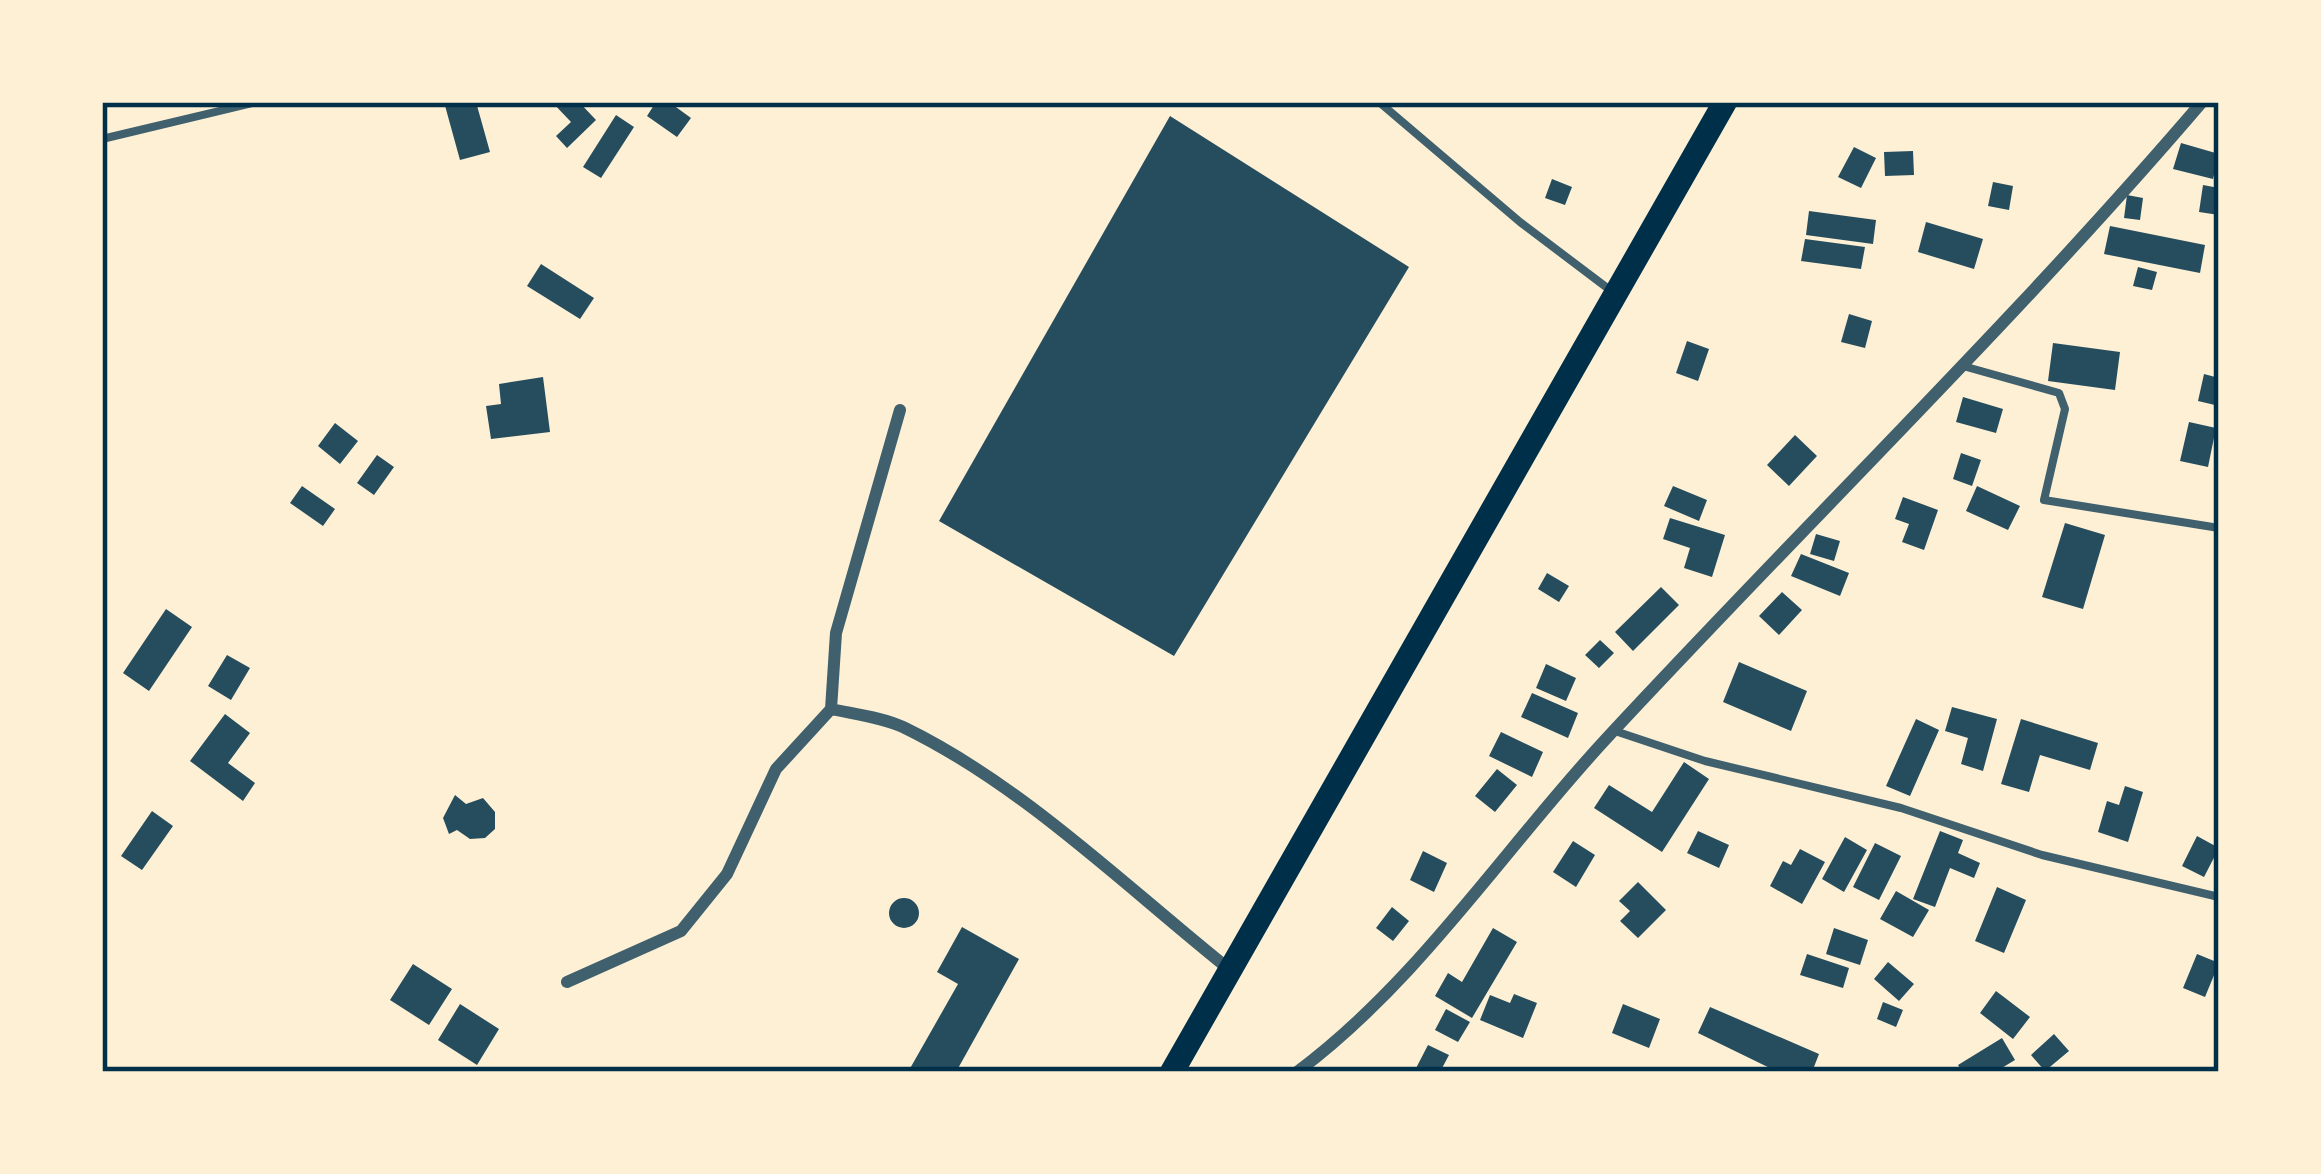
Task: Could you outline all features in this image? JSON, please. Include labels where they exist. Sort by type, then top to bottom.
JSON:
[{"type":"highway","points":[[1172,1072],[1725,102]]},
{"type":"street","points":[[1301,1071],[1352,1030],[1614,730],[2078,247],[2202,102]]},
{"type":"street","points":[[567,982],[681,931],[727,874],[776,770],[831,709],[836,632],[900,410]]},
{"type":"street","points":[[831,709],[899,725],[959,760],[1016,798],[1231,970]]},
{"type":"lane","points":[[102,139],[257,102]]},
{"type":"lane","points":[[1379,102],[1520,222],[1616,294]]},
{"type":"lane","points":[[1962,365],[2059,393],[2065,409],[2044,500],[2219,528]]},
{"type":"lane","points":[[1614,730],[1705,761],[1901,808],[2042,855],[2219,897]]},
{"type":"building","points":[[444,102],[476,102],[490,152],[460,160]]},
{"type":"building","points":[[552,102],[579,102],[596,120],[567,148],[556,136],[571,122]]},
{"type":"building","points":[[656,102],[669,102],[691,118],[677,137],[647,116]]},
{"type":"building","points":[[616,115],[634,127],[601,178],[583,167]]},
{"type":"building","points":[[1170,116],[1409,267],[1174,656],[939,521]]},
{"type":"building","points":[[2181,143],[2219,154],[2213,179],[2173,169]]},
{"type":"building","points":[[1854,147],[1876,158],[1861,188],[1838,177]]},
{"type":"building","points":[[1913,151],[1914,175],[1885,176],[1884,152]]},
{"type":"building","points":[[1552,179],[1572,187],[1565,205],[1545,198]]},
{"type":"building","points":[[1993,182],[2013,186],[2009,210],[1988,206]]},
{"type":"building","points":[[2203,185],[2219,188],[2219,215],[2199,212]]},
{"type":"building","points":[[2127,195],[2143,198],[2140,220],[2124,218]]},
{"type":"building","points":[[1809,211],[1876,220],[1873,244],[1806,235]]},
{"type":"building","points":[[1926,222],[1983,239],[1974,269],[1918,252]]},
{"type":"building","points":[[2110,226],[2205,245],[2200,273],[2104,254]]},
{"type":"building","points":[[1805,239],[1865,247],[1861,269],[1801,261]]},
{"type":"building","points":[[541,264],[594,298],[580,319],[527,286]]},
{"type":"building","points":[[2138,267],[2157,272],[2152,290],[2133,286]]},
{"type":"building","points":[[1849,314],[1872,321],[1865,348],[1841,342]]},
{"type":"building","points":[[1687,341],[1709,349],[1698,381],[1676,373]]},
{"type":"building","points":[[2053,343],[2120,352],[2115,390],[2048,381]]},
{"type":"building","points":[[2204,374],[2219,378],[2219,406],[2198,401]]},
{"type":"building","points":[[543,377],[550,432],[491,439],[486,406],[501,404],[499,384]]},
{"type":"building","points":[[1963,397],[2003,409],[1996,433],[1956,422]]},
{"type":"building","points":[[2189,422],[2216,428],[2208,467],[2180,461]]},
{"type":"building","points":[[335,423],[358,441],[340,464],[318,446]]},
{"type":"building","points":[[1795,435],[1817,456],[1789,486],[1767,465]]},
{"type":"building","points":[[1961,453],[1981,460],[1972,486],[1953,479]]},
{"type":"building","points":[[377,455],[394,467],[374,495],[357,483]]},
{"type":"building","points":[[302,486],[335,509],[323,526],[290,503]]},
{"type":"building","points":[[1673,486],[1707,500],[1699,521],[1664,506]]},
{"type":"building","points":[[1977,486],[2020,506],[2008,530],[1966,511]]},
{"type":"building","points":[[1903,497],[1938,510],[1924,550],[1902,542],[1909,524],[1895,519]]},
{"type":"building","points":[[1670,518],[1725,535],[1712,577],[1684,568],[1690,548],[1663,539]]},
{"type":"building","points":[[2065,523],[2105,535],[2083,609],[2042,597]]},
{"type":"building","points":[[1816,534],[1840,541],[1834,561],[1810,554]]},
{"type":"building","points":[[1801,554],[1849,573],[1840,596],[1791,576]]},
{"type":"building","points":[[1547,573],[1569,586],[1559,602],[1538,589]]},
{"type":"building","points":[[1661,587],[1679,605],[1633,651],[1615,632]]},
{"type":"building","points":[[1782,592],[1802,610],[1779,635],[1759,616]]},
{"type":"building","points":[[166,609],[192,627],[149,691],[123,673]]},
{"type":"building","points":[[1600,640],[1614,653],[1599,668],[1585,655]]},
{"type":"building","points":[[227,655],[250,668],[231,700],[208,686]]},
{"type":"building","points":[[1739,662],[1807,691],[1791,731],[1723,702]]},
{"type":"building","points":[[1546,664],[1576,678],[1566,701],[1536,688]]},
{"type":"building","points":[[1532,693],[1578,713],[1568,738],[1521,717]]},
{"type":"building","points":[[1952,707],[1997,719],[1983,771],[1961,764],[1968,738],[1945,731]]},
{"type":"building","points":[[225,714],[250,733],[228,763],[255,783],[243,801],[190,761]]},
{"type":"building","points":[[1916,719],[1939,730],[1910,796],[1886,786]]},
{"type":"building","points":[[2021,719],[2098,743],[2090,770],[2040,755],[2029,792],[2001,784]]},
{"type":"building","points":[[1501,732],[1543,752],[1532,777],[1489,756]]},
{"type":"building","points":[[1684,762],[1709,779],[1662,852],[1594,808],[1609,785],[1652,812]]},
{"type":"building","points":[[1497,769],[1517,785],[1495,812],[1475,796]]},
{"type":"building","points":[[2125,786],[2143,792],[2128,842],[2098,832],[2107,801],[2119,805]]},
{"type":"building","points":[[455,795],[466,804],[483,798],[495,812],[495,829],[485,838],[470,839],[457,830],[449,834],[443,818]]},
{"type":"building","points":[[152,811],[173,826],[142,870],[121,856]]},
{"type":"building","points":[[1698,831],[1729,845],[1719,868],[1687,853]]},
{"type":"building","points":[[1940,831],[1963,840],[1958,853],[1980,863],[1974,878],[1950,868],[1935,907],[1913,899]]},
{"type":"building","points":[[2197,836],[2219,848],[2204,877],[2182,866]]},
{"type":"building","points":[[1845,837],[1867,850],[1844,892],[1822,879]]},
{"type":"building","points":[[1573,841],[1595,855],[1576,887],[1553,872]]},
{"type":"building","points":[[1875,843],[1901,856],[1879,900],[1853,887]]},
{"type":"building","points":[[1800,849],[1825,862],[1802,904],[1770,886],[1783,861],[1791,865]]},
{"type":"building","points":[[1423,851],[1447,863],[1434,892],[1410,880]]},
{"type":"building","points":[[1638,882],[1666,910],[1638,938],[1620,921],[1630,911],[1619,901]]},
{"type":"building","points":[[1997,887],[2026,900],[2004,953],[1975,941]]},
{"type":"building","points":[[1896,891],[1929,910],[1913,937],[1880,919]]},
{"type":"building","points":[[904,898],[915,902],[919,913],[915,924],[904,928],[893,924],[889,913],[893,902]]},
{"type":"building","points":[[1392,907],[1409,921],[1393,941],[1376,928]]},
{"type":"building","points":[[962,927],[1019,959],[956,1072],[908,1072],[958,984],[937,972]]},
{"type":"building","points":[[1493,928],[1517,942],[1472,1018],[1435,996],[1448,973],[1462,982]]},
{"type":"building","points":[[1834,928],[1868,940],[1860,965],[1826,954]]},
{"type":"building","points":[[1807,954],[1849,968],[1843,988],[1800,975]]},
{"type":"building","points":[[2197,954],[2219,963],[2205,997],[2183,988]]},
{"type":"building","points":[[1888,962],[1914,984],[1899,1001],[1874,979]]},
{"type":"building","points":[[413,964],[452,989],[429,1025],[390,1000]]},
{"type":"building","points":[[1996,991],[2030,1017],[2013,1039],[1980,1013]]},
{"type":"building","points":[[1514,994],[1537,1003],[1523,1038],[1480,1020],[1490,995],[1510,1003]]},
{"type":"building","points":[[1883,1002],[1903,1010],[1896,1027],[1877,1019]]},
{"type":"building","points":[[460,1004],[499,1029],[477,1065],[438,1040]]},
{"type":"building","points":[[1623,1004],[1660,1019],[1649,1048],[1612,1033]]},
{"type":"building","points":[[1710,1007],[1819,1054],[1812,1072],[1778,1072],[1698,1033]]},
{"type":"building","points":[[1446,1009],[1470,1022],[1458,1042],[1435,1030]]},
{"type":"building","points":[[2054,1034],[2069,1051],[2045,1071],[2031,1055]]},
{"type":"building","points":[[2002,1038],[2015,1060],[1995,1072],[1962,1072],[1958,1065]]},
{"type":"building","points":[[1428,1045],[1449,1055],[1440,1072],[1414,1072]]}]
